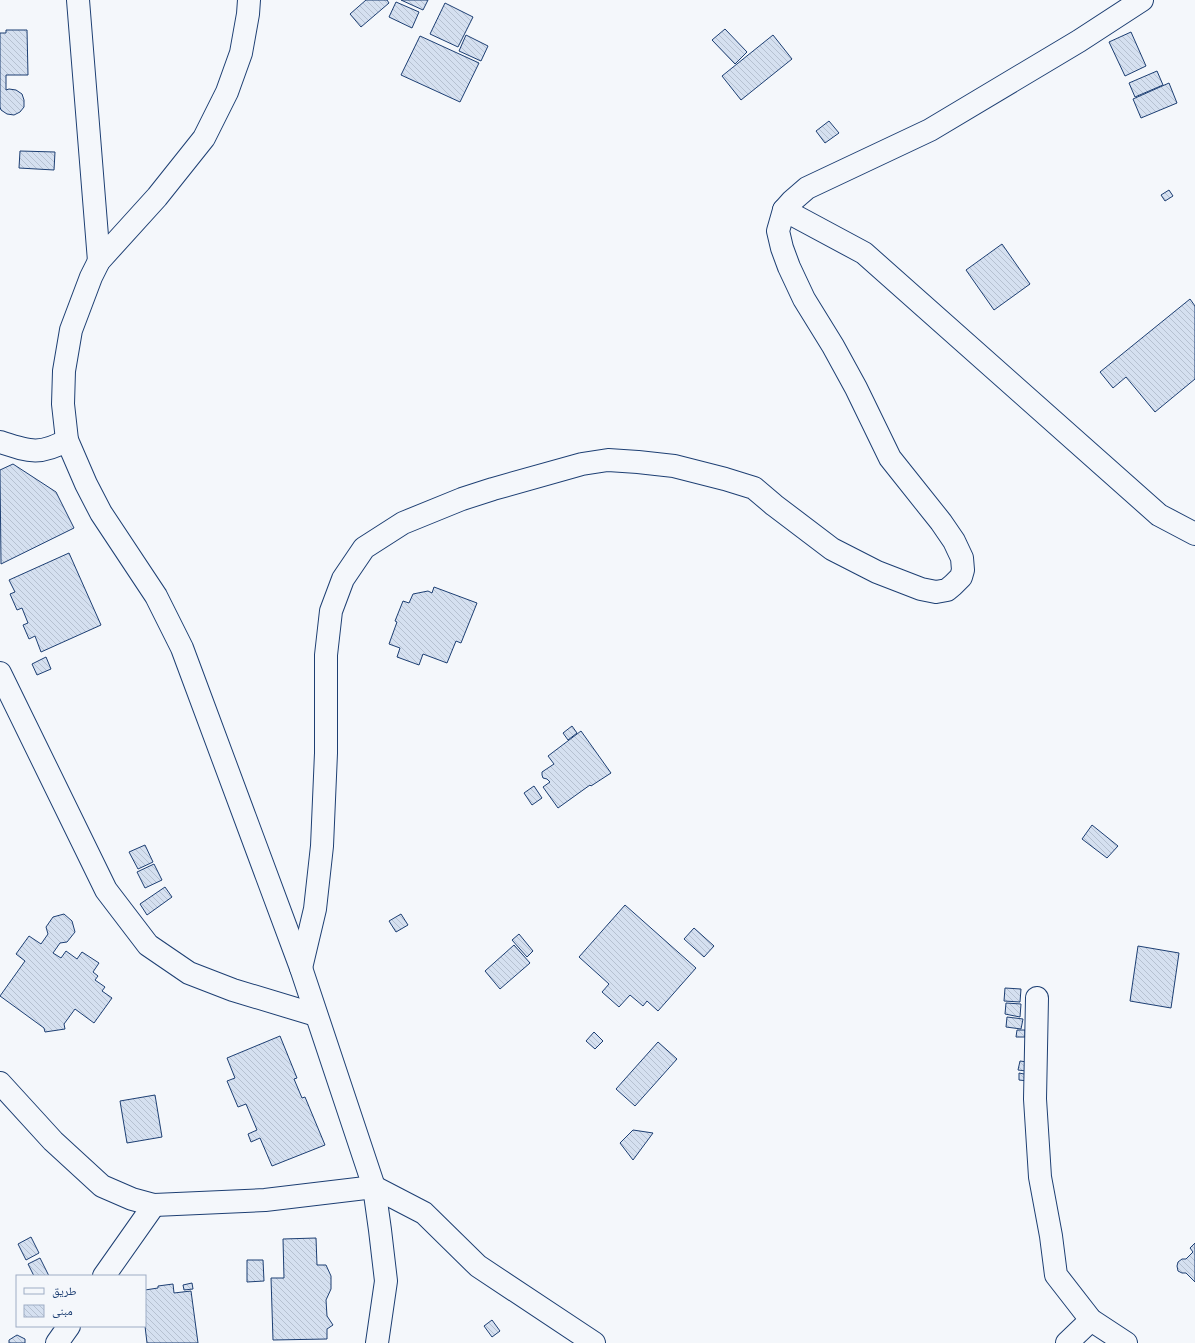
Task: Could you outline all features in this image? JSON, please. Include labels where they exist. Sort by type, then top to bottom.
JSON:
[{"type":"street","points":[[78,0],[100,261]]},
{"type":"street","points":[[249,0],[241,53],[227,92],[204,138],[157,198],[100,261],[91,277],[71,330],[64,371],[63,404],[67,440],[86,484],[101,513],[156,596],[182,648],[301,968],[374,1187],[386,1281],[377,1343]]},
{"type":"street","points":[[301,968],[315,909],[322,846],[326,753],[326,655],[331,611],[344,579],[364,548],[403,523],[462,499],[575,465],[608,460],[638,462],[674,466],[754,488],[774,506],[832,549],[877,572],[921,590],[936,592],[947,590],[961,577],[963,570],[962,558],[954,541],[941,522],[890,458],[856,388],[833,346],[804,299],[789,267],[778,231],[784,210],[807,188],[930,130],[1079,41],[1142,0]]},
{"type":"street","points":[[784,210],[864,253],[1159,515],[1195,534]]},
{"type":"street","points":[[0,442],[26,450],[42,450],[55,447],[67,440]]},
{"type":"street","points":[[0,673],[106,890],[148,945],[189,973],[233,990],[316,1015]]},
{"type":"street","points":[[1037,998],[1035,1098],[1040,1177],[1051,1236],[1056,1275],[1091,1320],[1126,1343]]},
{"type":"street","points":[[0,1083],[53,1141],[102,1186],[132,1199],[154,1205],[265,1200],[374,1187],[424,1213],[478,1266],[594,1343]]},
{"type":"street","points":[[105,1275],[154,1205]]},
{"type":"street","points":[[1067,1343],[1091,1320]]},
{"type":"street","points":[[57,1343],[68,1327]]},
{"type":"building","points":[[366,0],[387,0],[389,3],[361,27],[350,14]]},
{"type":"building","points":[[401,0],[428,0],[423,10]]},
{"type":"building","points":[[396,2],[419,12],[412,28],[389,17]]},
{"type":"building","points":[[445,3],[473,17],[458,47],[430,34]]},
{"type":"building","points":[[725,29],[747,52],[735,64],[712,40]]},
{"type":"building","points":[[6,30],[27,30],[28,75],[6,75],[6,90],[16,90],[22,94],[24,100],[24,107],[20,112],[14,115],[7,114],[1,110],[0,107],[0,33],[6,33]]},
{"type":"building","points":[[1131,32],[1146,66],[1125,76],[1109,42]]},
{"type":"building","points":[[466,35],[488,46],[481,61],[459,51]]},
{"type":"building","points":[[773,35],[792,59],[741,100],[722,76]]},
{"type":"building","points":[[420,36],[479,63],[460,102],[401,75]]},
{"type":"building","points":[[1157,71],[1163,85],[1135,97],[1129,83]]},
{"type":"building","points":[[1169,83],[1177,103],[1141,118],[1133,99]]},
{"type":"building","points":[[829,121],[839,133],[825,143],[816,131]]},
{"type":"building","points":[[20,151],[55,152],[54,170],[19,168]]},
{"type":"building","points":[[1169,190],[1173,196],[1165,201],[1161,195]]},
{"type":"building","points":[[1002,244],[1030,284],[994,310],[966,270]]},
{"type":"building","points":[[1190,299],[1195,306],[1195,379],[1155,412],[1126,377],[1113,388],[1100,372]]},
{"type":"building","points":[[13,464],[56,492],[74,528],[1,564],[0,470]]},
{"type":"building","points":[[69,553],[101,625],[41,652],[35,636],[29,639],[23,625],[28,623],[22,608],[17,610],[10,594],[15,592],[9,580]]},
{"type":"building","points":[[434,587],[477,603],[461,643],[456,641],[447,663],[423,654],[419,665],[397,657],[400,648],[389,644],[397,622],[395,621],[403,601],[409,603],[413,594],[428,591],[432,593]]},
{"type":"building","points":[[46,657],[51,669],[37,675],[32,664]]},
{"type":"building","points":[[572,726],[577,733],[568,740],[563,733]]},
{"type":"building","points":[[581,731],[611,773],[591,786],[590,785],[558,808],[543,787],[550,782],[543,778],[542,772],[554,764],[548,756]]},
{"type":"building","points":[[534,786],[542,798],[532,805],[524,793]]},
{"type":"building","points":[[1092,825],[1118,846],[1107,858],[1082,839]]},
{"type":"building","points":[[145,845],[153,862],[138,869],[129,852]]},
{"type":"building","points":[[154,864],[162,880],[145,888],[137,872]]},
{"type":"building","points":[[165,887],[172,897],[147,915],[140,904]]},
{"type":"building","points":[[625,905],[696,968],[658,1011],[647,1001],[643,1006],[630,995],[619,1007],[602,992],[609,984],[579,957]]},
{"type":"building","points":[[64,914],[72,921],[75,932],[67,942],[60,943],[53,953],[61,958],[66,951],[77,959],[82,952],[99,963],[93,972],[98,976],[95,980],[105,987],[102,991],[112,998],[94,1023],[75,1009],[64,1024],[65,1029],[45,1032],[44,1028],[0,996],[25,961],[16,954],[29,936],[41,944],[48,934],[46,927],[53,917]]},
{"type":"building","points":[[401,914],[408,925],[396,932],[389,921]]},
{"type":"building","points":[[694,928],[714,946],[704,957],[684,939]]},
{"type":"building","points":[[519,934],[533,951],[527,957],[512,940]]},
{"type":"building","points":[[514,945],[530,963],[500,989],[485,971]]},
{"type":"building","points":[[1138,946],[1179,953],[1171,1008],[1130,1001]]},
{"type":"building","points":[[1005,988],[1021,989],[1020,1002],[1004,1001]]},
{"type":"building","points":[[1006,1003],[1021,1004],[1020,1017],[1005,1014]]},
{"type":"building","points":[[1007,1017],[1023,1019],[1021,1029],[1006,1027]]},
{"type":"building","points":[[1017,1030],[1025,1030],[1025,1037],[1016,1037]]},
{"type":"building","points":[[594,1032],[603,1041],[595,1049],[586,1041]]},
{"type":"building","points":[[280,1036],[297,1078],[294,1079],[302,1098],[305,1097],[325,1145],[272,1166],[260,1138],[251,1142],[248,1134],[257,1130],[246,1104],[238,1107],[227,1081],[235,1078],[227,1058]]},
{"type":"building","points":[[658,1042],[677,1059],[635,1106],[616,1089]]},
{"type":"building","points":[[1020,1061],[1027,1062],[1026,1071],[1018,1070]]},
{"type":"building","points":[[1019,1073],[1029,1075],[1028,1081],[1019,1080]]},
{"type":"building","points":[[155,1095],[162,1137],[127,1143],[120,1101]]},
{"type":"building","points":[[633,1130],[653,1133],[633,1160],[620,1143]]},
{"type":"building","points":[[31,1237],[39,1253],[26,1260],[18,1244]]},
{"type":"building","points":[[316,1238],[317,1265],[326,1265],[331,1276],[331,1289],[326,1300],[327,1316],[333,1325],[327,1329],[327,1339],[273,1340],[271,1278],[284,1278],[283,1239]]},
{"type":"building","points":[[1195,1243],[1195,1282],[1186,1273],[1178,1271],[1177,1266],[1178,1262],[1182,1259],[1186,1259],[1193,1252],[1190,1248]]},
{"type":"building","points":[[40,1258],[48,1275],[34,1275],[28,1264]]},
{"type":"building","points":[[247,1260],[263,1260],[264,1281],[247,1282]]},
{"type":"building","points":[[192,1283],[193,1289],[184,1290],[183,1285]]},
{"type":"building","points":[[173,1284],[174,1293],[191,1291],[198,1343],[147,1343],[145,1327],[146,1290],[158,1288],[158,1286]]},
{"type":"building","points":[[492,1320],[500,1331],[492,1337],[484,1326]]},
{"type":"building","points":[[17,1335],[25,1339],[25,1343],[9,1343],[9,1340]]}]
